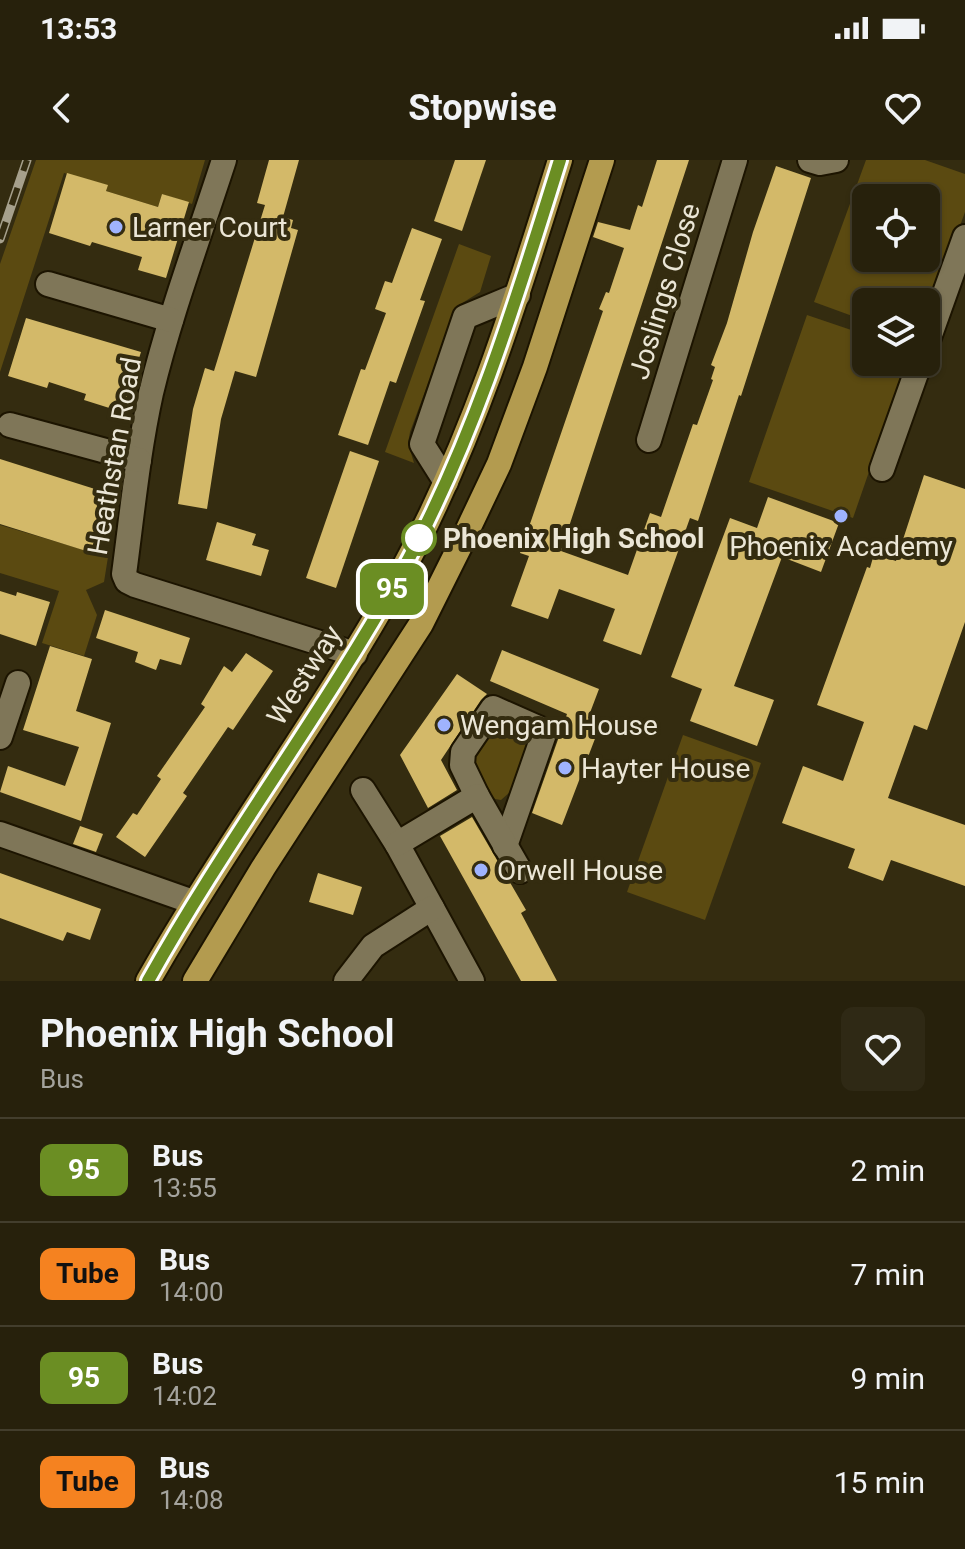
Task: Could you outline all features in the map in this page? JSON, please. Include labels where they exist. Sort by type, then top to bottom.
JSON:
[{"type":"highway","name":"Westway","points":[[148,981],[193,902],[355,654],[402,571],[475,414],[518,295],[560,160]]},
{"type":"highway","points":[[195,981],[263,868],[421,624],[460,546],[499,464],[535,367],[602,160]]},
{"type":"street","name":"Heathstan Road","points":[[224,160],[171,320],[151,394],[124,574],[127,581],[355,654]]},
{"type":"street","name":"Joslings Close","points":[[649,440],[735,160]]},
{"type":"street","points":[[810,160],[820,163],[836,160]]},
{"type":"street","points":[[940,307],[965,237]]},
{"type":"street","points":[[48,284],[171,320]]},
{"type":"street","points":[[446,482],[422,444],[465,317],[518,295]]},
{"type":"street","points":[[882,469],[915,376]]},
{"type":"street","points":[[10,425],[139,460]]},
{"type":"street","points":[[0,737],[18,683]]},
{"type":"street","points":[[505,846],[545,731],[493,708],[463,752],[462,765],[477,796],[505,846],[520,871]]},
{"type":"street","points":[[363,790],[397,844],[472,981]]},
{"type":"street","points":[[397,844],[477,796]]},
{"type":"street","points":[[0,834],[193,902]]},
{"type":"street","points":[[346,981],[373,946],[432,908]]},
{"type":"shaded area","points":[[36,160],[205,160],[192,204],[162,194],[158,207],[106,191],[107,185],[64,173],[0,372],[0,264]]},
{"type":"shaded area","points":[[866,160],[925,160],[965,174],[965,212],[938,288],[852,288],[852,316],[814,302],[852,198],[852,272],[940,272],[940,184],[857,184]]},
{"type":"shaded area","points":[[459,244],[491,256],[480,292],[459,305],[454,313],[410,432],[408,443],[414,463],[385,452]]},
{"type":"shaded area","points":[[807,315],[852,330],[852,376],[902,376],[853,518],[749,482]]},
{"type":"shaded area","points":[[0,525],[108,557],[104,582],[86,590],[97,615],[84,656],[42,643],[59,591],[0,573]]},
{"type":"shaded area","points":[[499,719],[526,733],[528,739],[511,791],[501,800],[495,799],[486,788],[476,759],[481,742]]},
{"type":"shaded area","points":[[683,735],[761,763],[705,920],[627,892]]},
{"type":"building","points":[[269,160],[299,160],[283,217],[293,220],[291,228],[298,230],[256,377],[235,371],[221,419],[207,509],[178,504],[193,409],[205,368],[214,371],[265,205],[257,203]]},
{"type":"building","points":[[455,160],[486,160],[462,231],[434,221]]},
{"type":"building","points":[[657,160],[689,160],[561,551],[628,575],[650,513],[661,517],[693,424],[697,425],[713,380],[715,367],[711,365],[776,166],[811,178],[698,521],[690,518],[641,655],[603,641],[615,609],[559,589],[548,619],[511,606],[529,556],[520,553],[603,311],[599,309],[606,292],[609,293],[624,248],[593,237],[598,222],[630,230],[638,205],[642,207]]},
{"type":"building","name":"Larner Court","points":[[67,173],[108,185],[106,191],[158,207],[162,194],[189,202],[166,278],[138,270],[142,257],[49,233]]},
{"type":"building","points":[[412,228],[442,239],[420,300],[425,301],[396,383],[390,381],[368,445],[338,435],[361,369],[365,370],[386,313],[375,309],[385,281],[392,283]]},
{"type":"building","points":[[26,318],[141,352],[122,412],[84,400],[86,394],[49,382],[47,388],[8,376]]},
{"type":"building","points":[[350,451],[379,461],[336,588],[306,578]]},
{"type":"building","points":[[0,459],[117,496],[99,555],[0,524]]},
{"type":"building","points":[[924,475],[965,489],[965,622],[927,730],[914,725],[888,798],[965,825],[965,886],[891,860],[883,881],[848,868],[855,849],[782,823],[803,766],[843,781],[864,722],[817,705],[867,567],[870,568],[874,554],[896,561]]},
{"type":"building","points":[[768,497],[839,523],[821,572],[782,557],[734,686],[774,700],[757,746],[690,721],[702,689],[671,677],[730,518],[757,528]]},
{"type":"building","points":[[217,522],[256,534],[252,545],[269,550],[261,576],[206,560]]},
{"type":"building","points":[[0,591],[16,596],[17,592],[50,602],[36,646],[0,634]]},
{"type":"building","points":[[105,610],[190,638],[181,665],[160,659],[156,670],[135,662],[138,652],[96,638]]},
{"type":"building","points":[[50,646],[92,659],[76,711],[111,723],[81,821],[0,792],[8,766],[65,786],[79,747],[23,730]]},
{"type":"building","name":"Hayter House","points":[[502,650],[599,689],[588,718],[601,723],[562,825],[532,813],[567,714],[490,681]]},
{"type":"building","points":[[246,653],[273,671],[233,730],[228,727],[183,793],[187,796],[145,857],[116,837],[133,813],[137,815],[161,779],[157,776],[205,707],[201,704],[224,666],[232,672]]},
{"type":"building","name":"Wengam House","points":[[457,674],[487,694],[441,760],[457,790],[428,808],[400,755]]},
{"type":"building","name":"Orwell House","points":[[472,817],[526,910],[521,913],[557,981],[521,981],[440,836]]},
{"type":"building","points":[[80,826],[103,834],[96,852],[73,844]]},
{"type":"building","points":[[0,873],[101,909],[90,940],[67,932],[63,941],[0,918]]},
{"type":"building","points":[[318,873],[362,887],[353,915],[309,902]]},
{"type":"railway","points":[[0,239],[27,160]]},
{"type":"bus line","name":"95","points":[[148,981],[193,902],[355,654],[436,505],[507,330],[560,160]]},
{"type":"place","name":"Larner Court","points":[[116,227]]},
{"type":"place","name":"Phoenix Academy","points":[[841,516]]},
{"type":"place","name":"Phoenix High School","points":[[419,538]]},
{"type":"place","name":"Wengam House","points":[[444,725]]},
{"type":"place","name":"Hayter House","points":[[565,768]]},
{"type":"place","name":"Orwell House","points":[[481,870]]}]
